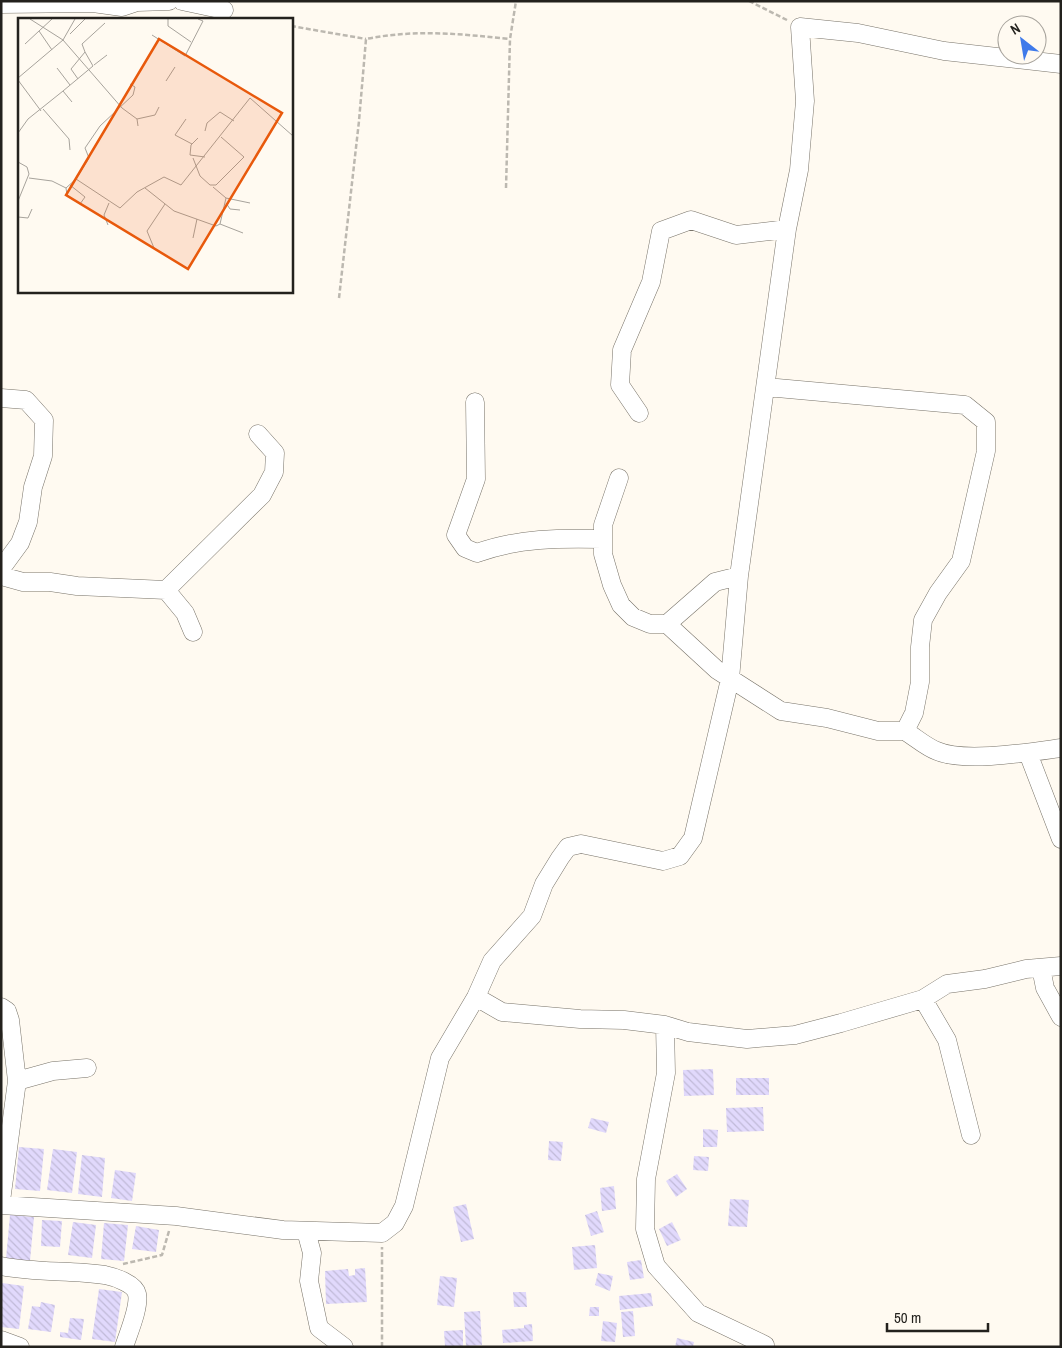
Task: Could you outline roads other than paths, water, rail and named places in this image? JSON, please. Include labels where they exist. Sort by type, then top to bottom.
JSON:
[{"type":"street","points":[[1,4],[93,3],[122,7],[137,2],[169,1]]},
{"type":"street","points":[[182,1],[224,10],[221,1]]},
{"type":"street","points":[[1,1006],[7,1011],[10,1020],[17,1081],[1,1203],[176,1216],[282,1230],[382,1233],[395,1223],[404,1206],[440,1058],[476,997],[492,961],[532,916],[544,884],[568,848],[581,844],[663,861],[680,856],[693,838],[730,679],[739,576],[787,229],[799,170],[805,101],[800,26],[858,33],[944,51],[1061,64]]},
{"type":"street","points":[[639,413],[620,385],[622,350],[651,282],[661,231],[691,220],[736,235],[787,229]]},
{"type":"street","points":[[766,387],[965,405],[986,422],[986,451],[961,561],[938,593],[923,620],[920,647],[920,682],[914,713],[905,731]]},
{"type":"street","points":[[1,398],[26,400],[44,420],[42,456],[33,487],[28,522],[20,543],[1,569]]},
{"type":"street","points":[[475,402],[476,479],[456,535],[465,548],[477,553],[495,546],[543,539],[603,539]]},
{"type":"street","points":[[1,576],[23,582],[50,582],[77,586],[166,590],[262,495],[274,472],[275,453],[258,434]]},
{"type":"street","points":[[618,478],[603,525],[603,554],[612,585],[621,605],[633,617],[650,624],[667,624],[715,582],[739,576]]},
{"type":"street","points":[[166,590],[185,613],[193,632]]},
{"type":"street","points":[[667,624],[695,652],[730,679],[781,711],[827,718],[878,731],[905,731],[938,752],[962,756],[1028,753],[1061,748]]},
{"type":"street","points":[[1028,753],[1055,793],[1061,796]]},
{"type":"street","points":[[1028,753],[1061,839]]},
{"type":"street","points":[[476,997],[502,1012],[665,1025],[688,1032],[747,1039],[795,1035],[923,999],[947,984],[1061,966]]},
{"type":"street","points":[[1041,968],[1045,988],[1061,1017]]},
{"type":"street","points":[[923,999],[947,1040],[971,1135]]},
{"type":"street","points":[[665,1025],[666,1073],[658,1123],[649,1155],[646,1179],[645,1229],[656,1266],[698,1313],[765,1345]]},
{"type":"street","points":[[17,1081],[53,1072],[87,1068]]},
{"type":"street","points":[[306,1230],[312,1253],[309,1281],[319,1328],[344,1347]]},
{"type":"street","points":[[1,1266],[21,1270],[107,1275],[131,1286],[137,1292],[138,1301],[124,1347]]},
{"type":"street","points":[[1,1340],[20,1347]]}]
